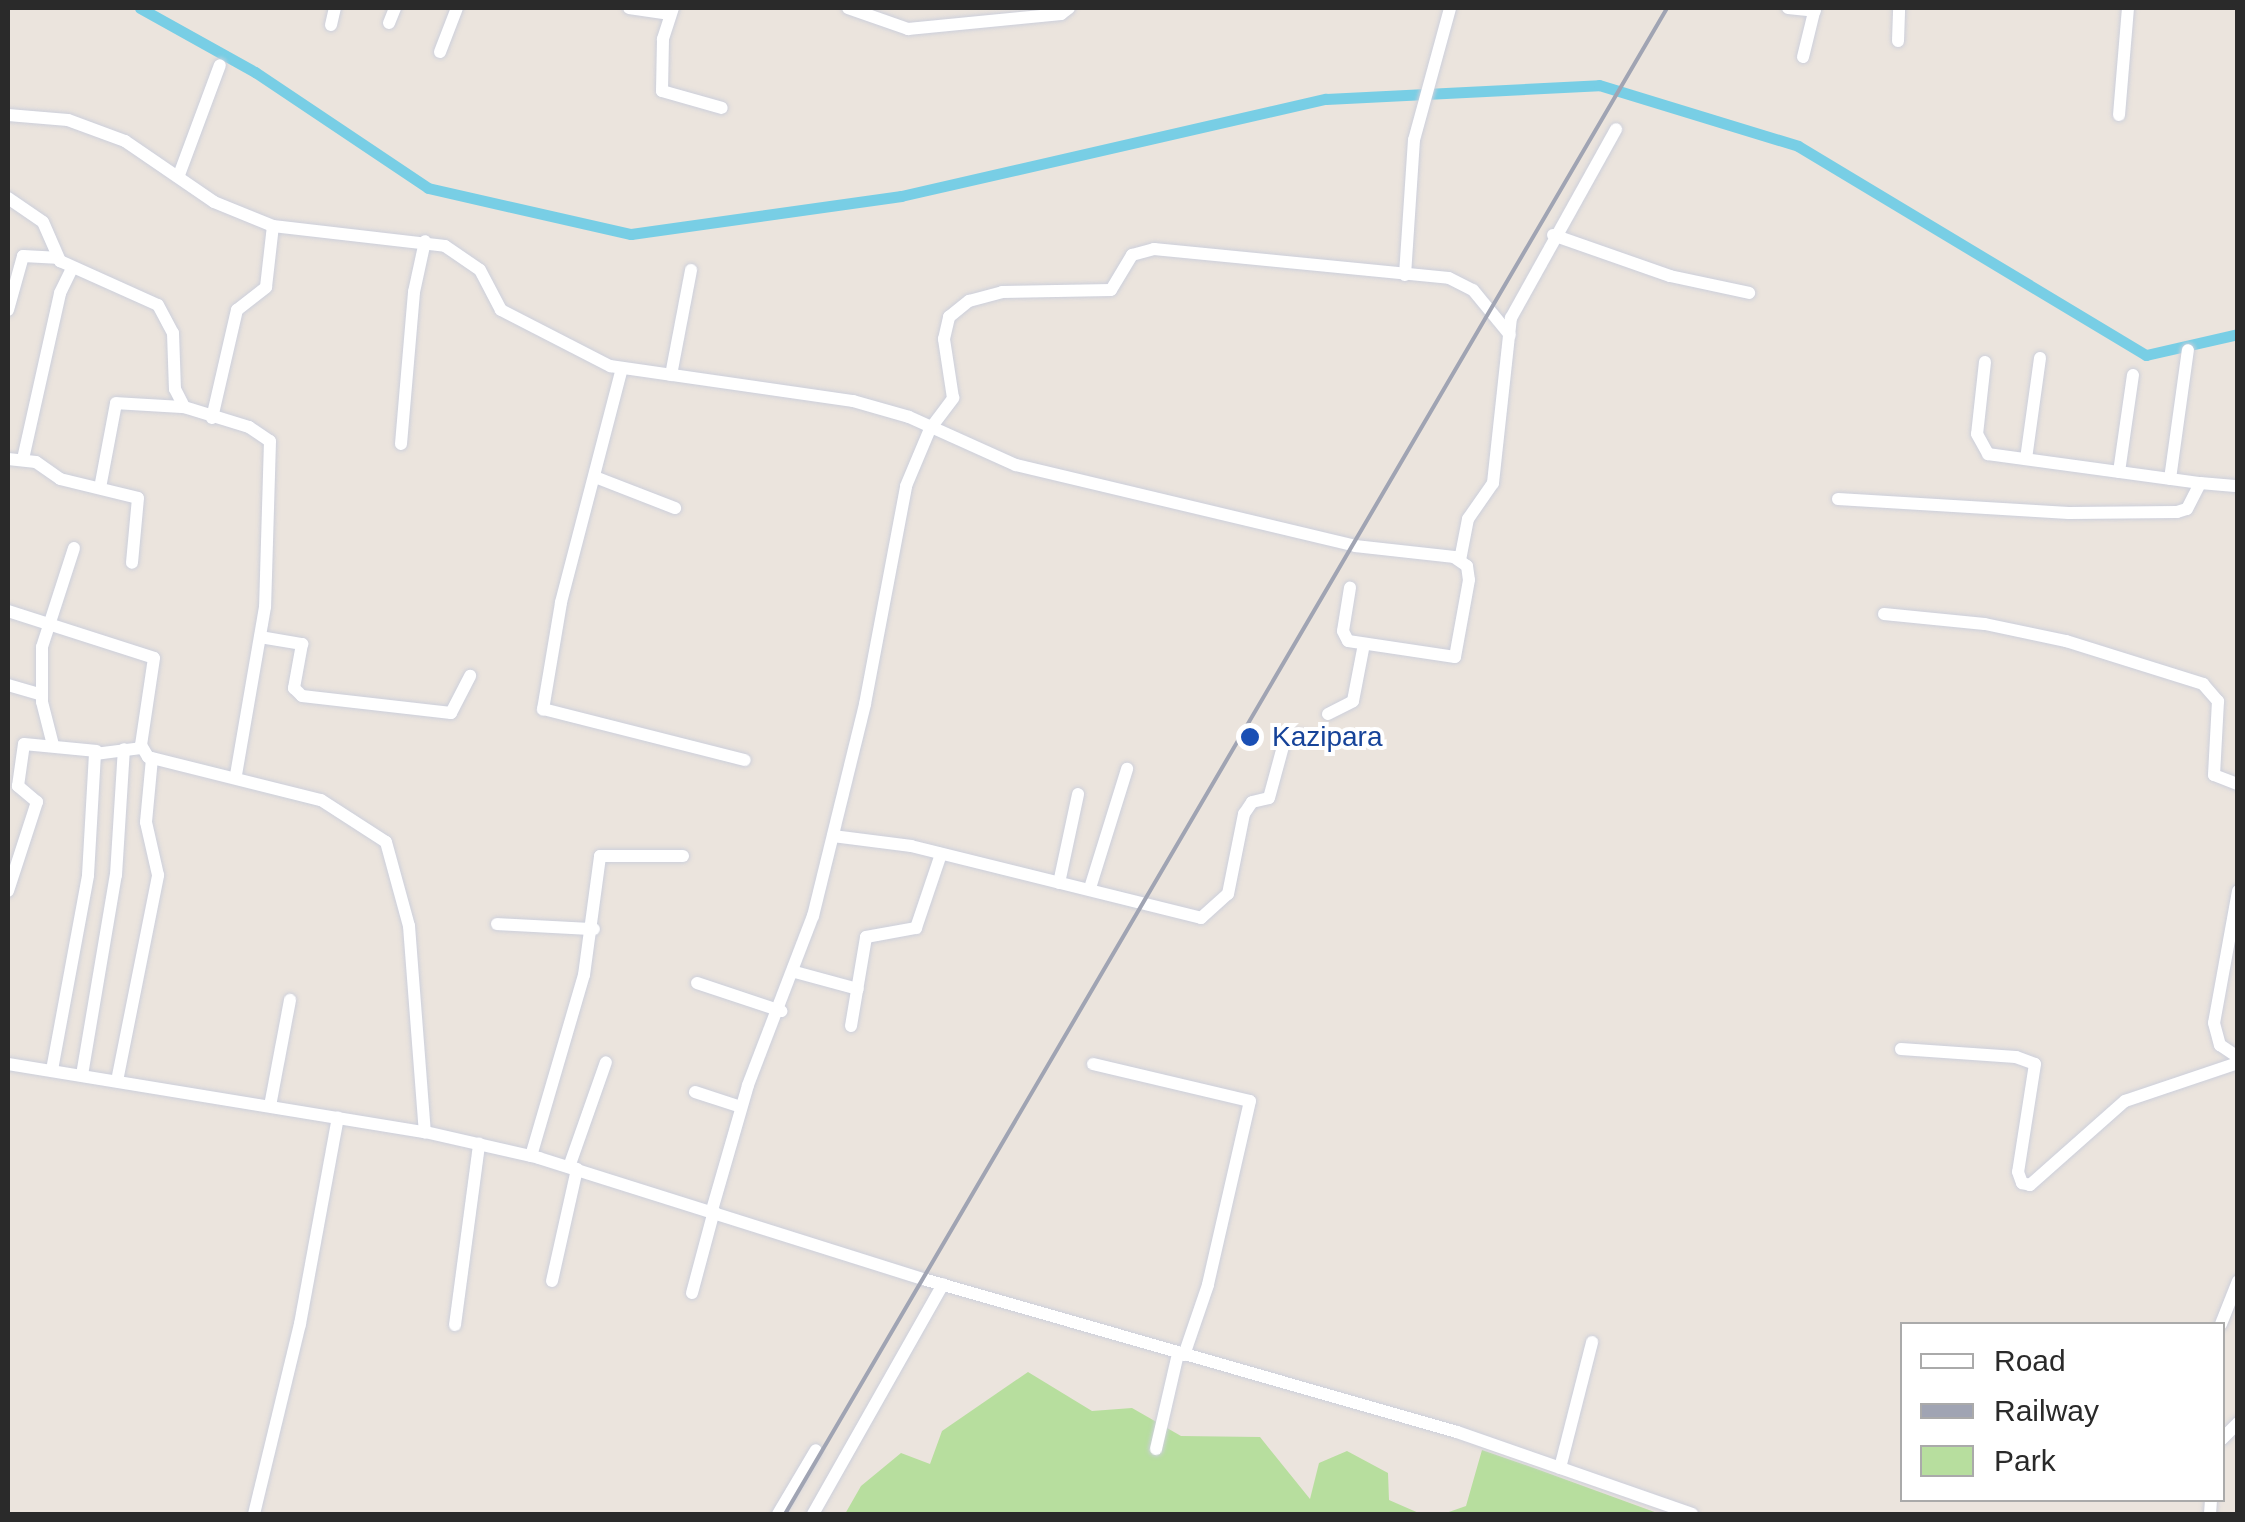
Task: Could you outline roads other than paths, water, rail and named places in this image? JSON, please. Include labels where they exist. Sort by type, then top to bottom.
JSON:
[{"type":"street","points":[[330,26],[335,8]]},
{"type":"street","points":[[389,23],[394,8]]},
{"type":"street","points":[[440,52],[457,8]]},
{"type":"street","points":[[629,8],[671,10],[662,90],[722,108]]},
{"type":"street","points":[[848,8],[908,29],[1061,14],[1069,8]]},
{"type":"street","points":[[1405,275],[1420,108],[1450,8]]},
{"type":"street","points":[[1788,8],[1815,9],[1803,57]]},
{"type":"street","points":[[1898,41],[1899,8]]},
{"type":"street","points":[[2119,115],[2128,8]]},
{"type":"street","points":[[179,175],[220,65]]},
{"type":"street","points":[[8,115],[81,124],[144,150],[214,202],[272,226],[425,242],[473,262],[492,299],[512,318],[622,368],[818,394],[890,410],[1016,466],[1356,546],[1460,560],[1467,566],[1468,593],[1455,657],[1364,644],[1344,635],[1350,588]]},
{"type":"street","points":[[1460,560],[1468,520],[1493,483],[1510,318],[1553,235],[1616,129]]},
{"type":"street","points":[[8,198],[43,222],[56,258]]},
{"type":"street","points":[[212,418],[237,310],[266,287],[272,226]]},
{"type":"street","points":[[1553,235],[1670,276],[1749,293]]},
{"type":"street","points":[[401,444],[412,311],[425,242]]},
{"type":"street","points":[[692,1293],[742,1107],[795,972],[832,836],[906,486],[930,429],[953,398],[945,327],[958,308],[986,294],[1103,292],[1117,286],[1132,255],[1154,249],[1461,282],[1510,334]]},
{"type":"street","points":[[8,310],[23,256],[56,258],[158,305],[173,333],[175,388],[184,408]]},
{"type":"street","points":[[23,459],[60,292],[72,268]]},
{"type":"street","points":[[670,374],[691,270]]},
{"type":"street","points":[[2170,479],[2188,350]]},
{"type":"street","points":[[2026,459],[2040,358]]},
{"type":"street","points":[[1985,362],[1981,445],[1988,454],[2238,486]]},
{"type":"street","points":[[622,368],[560,603],[544,710],[745,760]]},
{"type":"street","points":[[2119,472],[2133,375]]},
{"type":"street","points":[[100,488],[116,402],[184,408],[260,431],[272,445],[260,637],[236,775]]},
{"type":"street","points":[[8,460],[23,459],[60,480],[132,495],[141,504],[132,563]]},
{"type":"street","points":[[595,476],[675,508]]},
{"type":"street","points":[[1838,499],[2069,514],[2177,512],[2190,504],[2200,483]]},
{"type":"street","points":[[53,745],[42,694],[42,647],[74,548]]},
{"type":"street","points":[[8,612],[154,658],[141,748]]},
{"type":"street","points":[[1884,614],[1986,624],[2066,641],[2203,684],[2218,701],[2214,775],[2238,784]]},
{"type":"street","points":[[260,637],[302,644],[294,688],[302,696],[450,713],[470,676]]},
{"type":"street","points":[[1328,714],[1353,702],[1364,644]]},
{"type":"street","points":[[8,686],[42,694]]},
{"type":"street","points":[[832,836],[941,854],[1206,916],[1228,894],[1244,814],[1252,802],[1269,798],[1285,740],[1292,734],[1315,739]]},
{"type":"street","points":[[8,892],[37,802],[18,786],[24,744],[97,751],[141,748],[152,758],[236,775],[321,800],[380,835],[391,851],[416,980],[425,1132]]},
{"type":"street","points":[[82,1075],[116,875],[124,749]]},
{"type":"street","points":[[52,1070],[88,875],[97,751]]},
{"type":"street","points":[[117,1081],[158,875],[146,822],[152,758]]},
{"type":"street","points":[[1090,888],[1127,769]]},
{"type":"street","points":[[1059,884],[1078,794]]},
{"type":"street","points":[[532,1156],[594,929],[601,854],[683,856]]},
{"type":"street","points":[[852,1026],[866,937],[916,928],[941,854]]},
{"type":"street","points":[[2238,890],[2214,1022],[2220,1045],[2238,1060]]},
{"type":"street","points":[[497,924],[594,929]]},
{"type":"street","points":[[795,972],[858,989]]},
{"type":"street","points":[[697,983],[781,1012]]},
{"type":"street","points":[[270,1106],[290,1000]]},
{"type":"street","points":[[1901,1050],[2035,1064],[2018,1172],[2022,1183],[2030,1184],[2125,1101],[2238,1060]]},
{"type":"street","points":[[552,1281],[573,1168],[606,1062]]},
{"type":"street","points":[[8,1064],[425,1132],[532,1156],[1181,1355],[1408,1417],[1692,1514]]},
{"type":"street","points":[[1093,1064],[1250,1100],[1208,1286],[1181,1355],[1156,1448]]},
{"type":"street","points":[[695,1092],[742,1107]]},
{"type":"street","points":[[254,1514],[300,1324],[338,1117]]},
{"type":"street","points":[[456,1324],[479,1144]]},
{"type":"street","points":[[2222,1322],[2238,1280]]},
{"type":"street","points":[[813,1514],[943,1284]]},
{"type":"street","points":[[1560,1468],[1592,1342]]},
{"type":"street","points":[[778,1514],[816,1450]]},
{"type":"waterway","points":[[140,8],[255,72],[428,188],[631,234],[901,196],[1326,99],[1599,85],[1798,146],[2146,355],[2238,334]]},
{"type":"railway","points":[[785,1514],[1667,8]]},
{"type":"place","name":"Kazipara","points":[[1250,737]]}]
